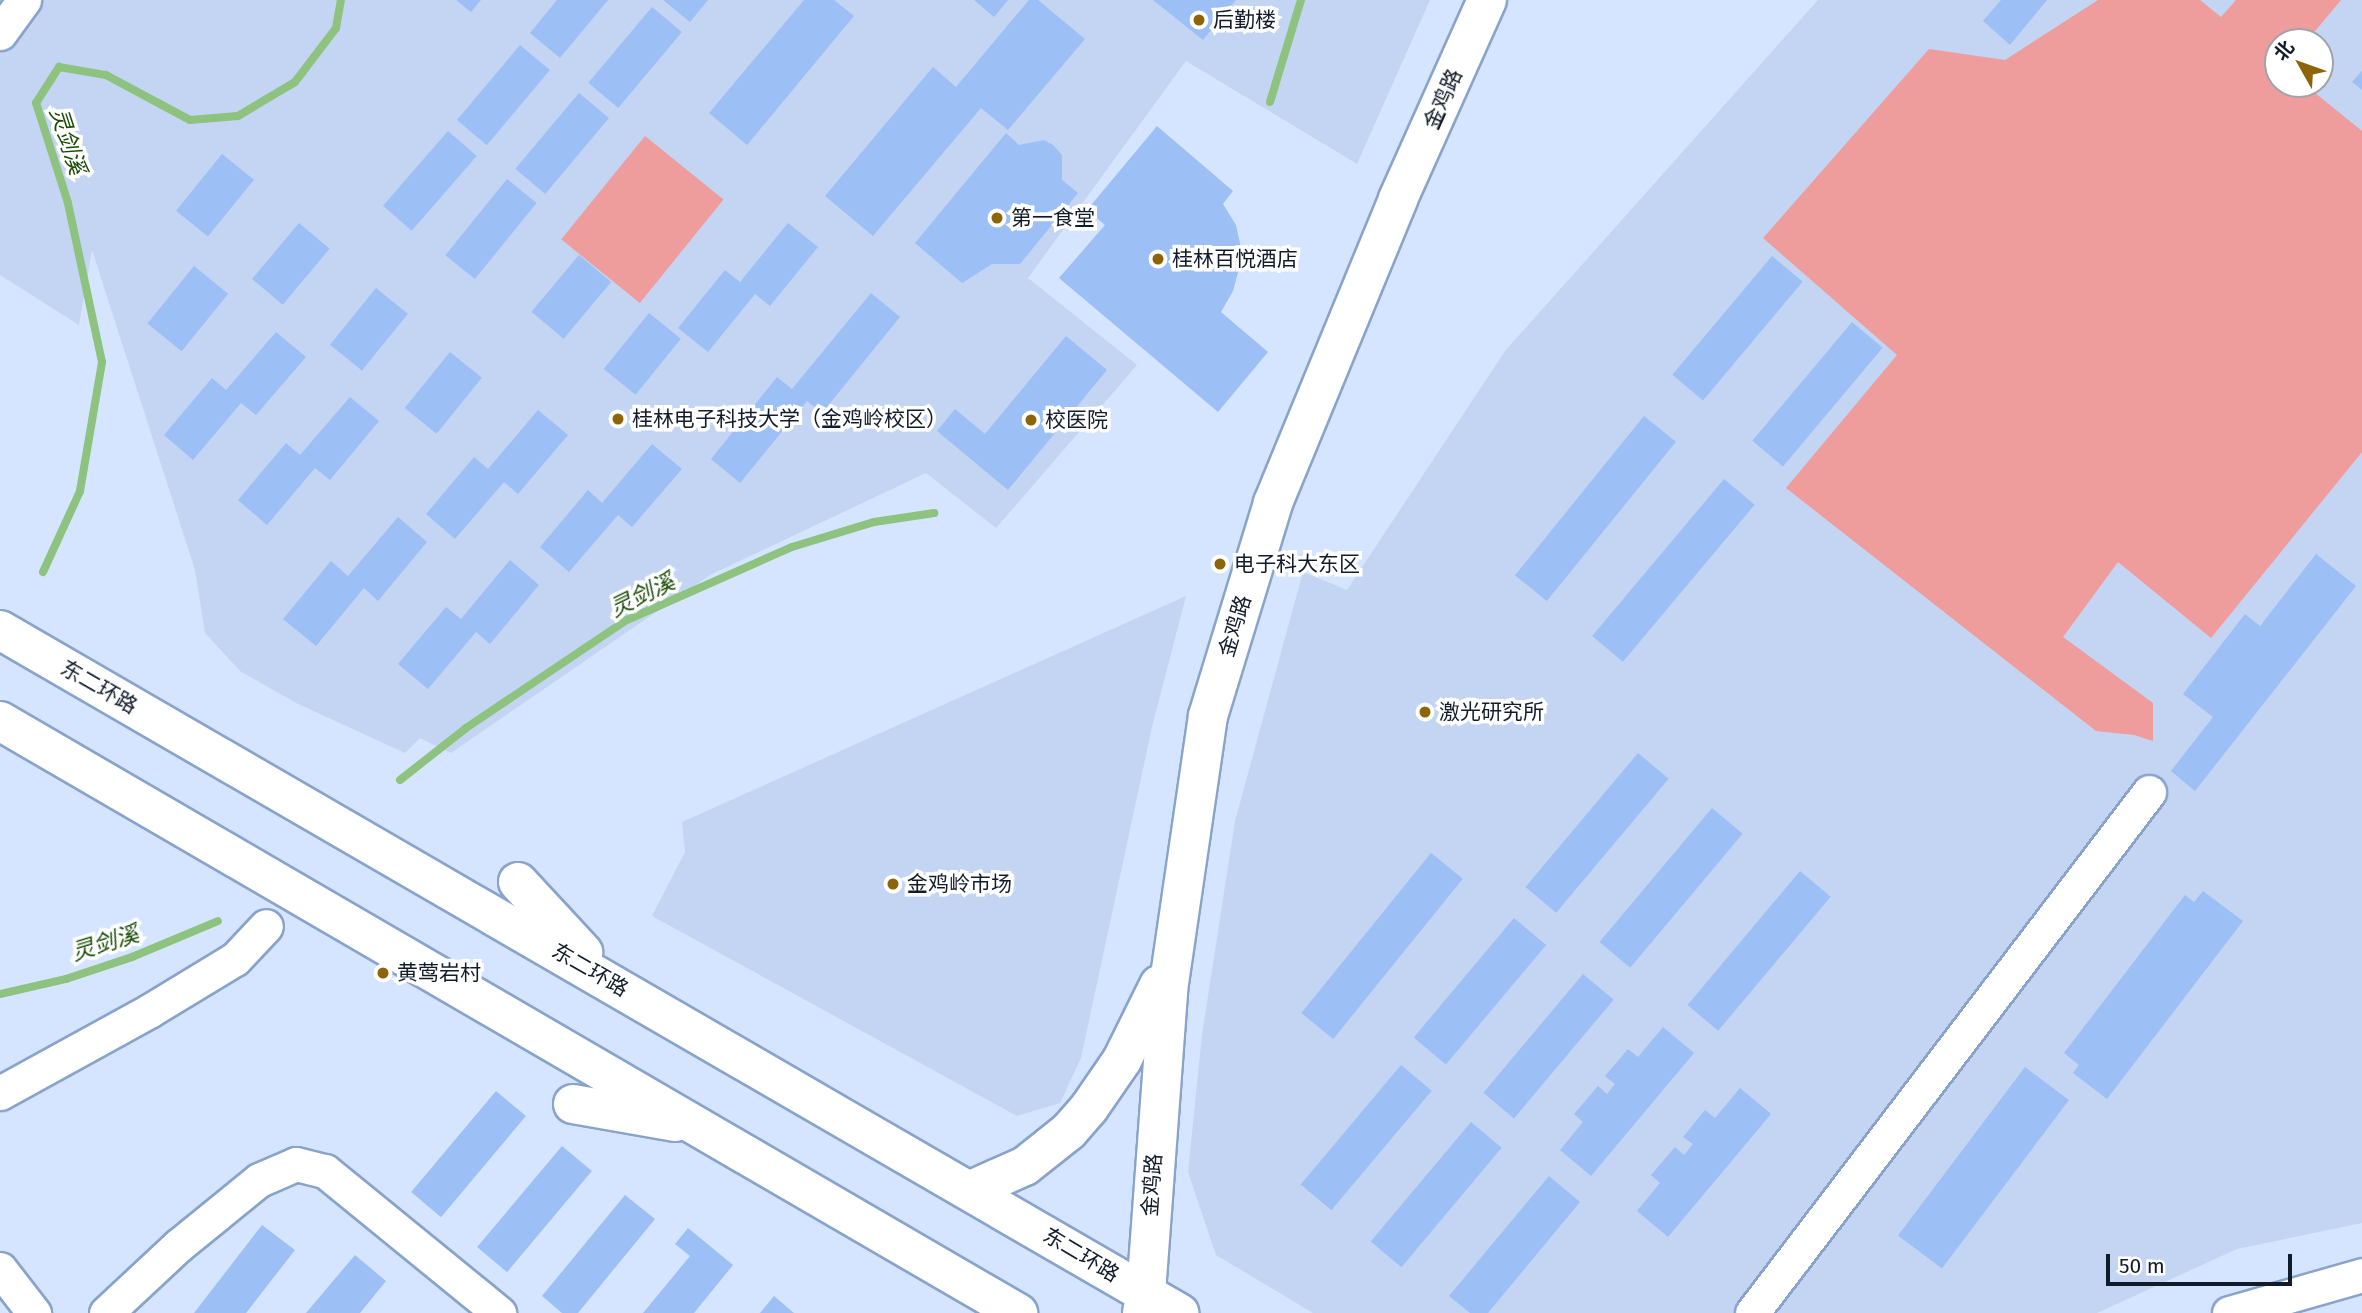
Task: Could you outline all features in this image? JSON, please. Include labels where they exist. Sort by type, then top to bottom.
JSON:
[{"type":"main road","name":"金鸡路","points":[[1146,1306],[1173,946],[1208,716],[1273,503],[1398,199],[1487,0]]},
{"type":"main road","name":"东二环路","points":[[0,630],[971,1190],[1146,1306],[1179,1313]]},
{"type":"main road","points":[[0,721],[1018,1313]]},
{"type":"main road","points":[[518,882],[610,981]]},
{"type":"main road","points":[[971,1190],[1025,1166],[1049,1150],[1089,1108],[1152,1004],[1173,946]]},
{"type":"main road","points":[[573,1104],[698,1126]]},
{"type":"street","points":[[0,33],[24,0]]},
{"type":"street","points":[[1752,1313],[2149,793]]},
{"type":"street","points":[[0,1093],[149,1011],[235,958],[266,926]]},
{"type":"street","points":[[106,1313],[179,1245],[259,1180],[296,1164],[325,1171],[499,1313]]},
{"type":"street","points":[[0,1269],[34,1313]]},
{"type":"street","points":[[2228,1313],[2362,1275]]},
{"type":"shaded area","name":"桂林电子科技大学（金鸡岭校区）","points":[[0,0],[1430,0],[1357,164],[1186,61],[1028,278],[1137,365],[996,528],[926,473],[710,575],[451,753],[420,738],[405,753],[296,703],[240,671],[205,633],[195,570],[92,250],[79,325],[0,275]]},
{"type":"shaded area","points":[[1818,0],[2362,0],[2362,1223],[2237,1249],[2097,1313],[1313,1313],[1216,1255],[1188,1172],[1202,1035],[1235,821],[1303,572],[1347,590],[1505,351]]},
{"type":"shaded area","points":[[2098,0],[2200,0],[2221,17],[2236,0],[2341,0],[2318,28],[2264,28],[2264,98],[2321,98],[2362,131],[2362,452],[2211,638],[2118,562],[2063,637],[2153,703],[2153,741],[2134,735],[2096,731],[1786,488],[1897,355],[1763,238],[1929,49],[2005,60]]},
{"type":"shaded area","points":[[645,136],[723,200],[640,303],[561,239]]},
{"type":"shaded area","name":"金鸡岭市场","points":[[1186,596],[1152,727],[1081,1058],[1060,1103],[1017,1116],[652,916],[685,852],[682,822]]},
{"type":"building","points":[[456,0],[481,0],[471,12]]},
{"type":"building","points":[[557,0],[608,0],[560,58],[530,33]]},
{"type":"building","points":[[663,0],[708,0],[690,22]]},
{"type":"building","points":[[804,0],[834,0],[854,16],[747,145],[709,113]]},
{"type":"building","points":[[974,0],[1008,0],[994,17]]},
{"type":"building","points":[[1029,0],[1038,0],[1085,39],[1008,130],[981,108],[873,236],[825,196],[933,67],[956,87]]},
{"type":"building","name":"后勤楼","points":[[1153,0],[1236,0],[1203,40]]},
{"type":"building","points":[[2001,0],[2047,0],[2010,45],[1983,21]]},
{"type":"building","points":[[652,7],[682,32],[618,108],[588,83]]},
{"type":"building","points":[[520,45],[550,70],[487,145],[457,120]]},
{"type":"building","points":[[2362,71],[2362,90],[2352,82]]},
{"type":"building","points":[[579,93],[609,118],[545,194],[515,169]]},
{"type":"building","name":"桂林百悦酒店","points":[[1157,126],[1233,191],[1223,204],[1236,225],[1241,248],[1239,269],[1233,291],[1221,312],[1268,352],[1218,412],[1059,278],[1105,225],[1087,210]]},
{"type":"building","points":[[448,131],[477,156],[412,231],[383,206]]},
{"type":"building","name":"第一食堂","points":[[1006,133],[1019,145],[1044,140],[1053,145],[1062,155],[1062,180],[1078,193],[1020,264],[992,264],[962,283],[915,243]]},
{"type":"building","points":[[222,154],[254,180],[208,237],[176,211]]},
{"type":"building","points":[[507,179],[537,203],[475,279],[445,255]]},
{"type":"building","points":[[299,223],[330,249],[283,305],[252,279]]},
{"type":"building","points":[[788,223],[818,247],[770,306],[755,294],[708,352],[678,328],[725,270],[740,282]]},
{"type":"building","points":[[579,255],[611,282],[564,339],[531,312]]},
{"type":"building","points":[[1772,256],[1803,282],[1703,400],[1672,375]]},
{"type":"building","points":[[194,266],[228,294],[182,351],[147,324]]},
{"type":"building","points":[[376,288],[408,314],[362,371],[330,345]]},
{"type":"building","points":[[871,293],[900,317],[822,413],[807,401],[740,483],[711,459],[777,377],[792,389]]},
{"type":"building","points":[[649,313],[681,339],[636,395],[604,369]]},
{"type":"building","points":[[1852,322],[1883,348],[1783,466],[1752,441]]},
{"type":"building","points":[[276,332],[306,357],[256,415],[241,403],[193,460],[164,435],[212,378],[226,390]]},
{"type":"building","name":"校医院","points":[[1066,336],[1107,370],[1008,490],[937,431],[955,409],[985,434]]},
{"type":"building","points":[[450,352],[482,378],[437,434],[405,408]]},
{"type":"building","points":[[350,397],[379,421],[330,480],[315,468],[267,525],[238,500],[286,443],[300,455]]},
{"type":"building","points":[[538,410],[568,435],[518,494],[504,482],[455,539],[426,514],[474,457],[488,469]]},
{"type":"building","points":[[1644,416],[1676,442],[1547,601],[1515,575]]},
{"type":"building","points":[[652,444],[682,469],[632,527],[618,515],[569,572],[540,547],[588,490],[602,503]]},
{"type":"building","points":[[1724,479],[1755,505],[1623,662],[1592,636]]},
{"type":"building","points":[[398,517],[427,542],[378,601],[364,588],[316,646],[283,619],[331,561],[348,576]]},
{"type":"building","points":[[2316,554],[2356,586],[2195,791],[2171,771],[2213,717],[2183,694],[2245,614],[2260,626]]},
{"type":"building","points":[[510,560],[539,585],[490,644],[476,632],[428,689],[398,664],[446,607],[461,619]]},
{"type":"building","points":[[1638,753],[1669,779],[1556,913],[1526,887]]},
{"type":"building","points":[[1712,808],[1743,834],[1630,968],[1600,942]]},
{"type":"building","points":[[1431,853],[1463,879],[1333,1039],[1301,1013]]},
{"type":"building","points":[[1800,871],[1831,897],[1718,1031],[1688,1005]]},
{"type":"building","points":[[2203,891],[2243,921],[2107,1099],[2073,1073],[2079,1065],[2064,1053],[2185,895],[2194,902]]},
{"type":"building","points":[[1514,918],[1546,945],[1446,1065],[1414,1038]]},
{"type":"building","points":[[1583,974],[1614,1000],[1514,1118],[1483,1093]]},
{"type":"building","points":[[1663,1027],[1694,1053],[1591,1176],[1560,1150],[1583,1122],[1574,1114],[1598,1086],[1607,1094],[1615,1084],[1605,1076],[1628,1049],[1638,1057]]},
{"type":"building","points":[[1401,1065],[1432,1091],[1331,1210],[1301,1185]]},
{"type":"building","points":[[2025,1067],[2069,1100],[1942,1269],[1898,1236]]},
{"type":"building","points":[[1740,1088],[1771,1114],[1668,1237],[1637,1211],[1660,1183],[1651,1175],[1675,1147],[1684,1155],[1693,1144],[1683,1137],[1705,1110],[1715,1118]]},
{"type":"building","points":[[496,1091],[526,1116],[441,1217],[411,1192]]},
{"type":"building","points":[[1471,1122],[1502,1148],[1401,1267],[1371,1242]]},
{"type":"building","points":[[562,1146],[592,1171],[507,1272],[477,1247]]},
{"type":"building","points":[[1549,1176],[1580,1202],[1488,1313],[1470,1313],[1449,1296]]},
{"type":"building","points":[[625,1195],[655,1219],[578,1313],[562,1313],[542,1296]]},
{"type":"building","points":[[262,1225],[295,1250],[246,1313],[194,1313]]},
{"type":"building","points":[[688,1228],[733,1265],[694,1313],[643,1313],[690,1256],[675,1244]]},
{"type":"building","points":[[355,1255],[386,1281],[360,1313],[306,1313]]},
{"type":"building","points":[[774,1296],[794,1313],[760,1313]]},
{"type":"waterway","name":"灵剑溪","points":[[43,572],[80,491],[102,362],[68,203],[36,103],[59,67],[106,75],[190,120],[238,116],[295,82],[336,28],[341,0]]},
{"type":"waterway","name":"灵剑溪","points":[[1270,102],[1301,0]]},
{"type":"waterway","name":"灵剑溪","points":[[400,780],[466,728],[627,620],[792,547],[874,522],[934,513]]},
{"type":"waterway","name":"灵剑溪","points":[[0,994],[66,979],[132,957],[218,921]]},
{"type":"place","name":"后勤楼","points":[[1199,20]]},
{"type":"place","name":"第一食堂","points":[[997,218]]},
{"type":"place","name":"桂林百悦酒店","points":[[1158,259]]},
{"type":"place","name":"桂林电子科技大学（金鸡岭校区）","points":[[618,419]]},
{"type":"place","name":"校医院","points":[[1031,420]]},
{"type":"place","name":"电子科大东区","points":[[1220,564]]},
{"type":"place","name":"激光研究所","points":[[1425,712]]},
{"type":"place","name":"金鸡岭市场","points":[[893,884]]},
{"type":"place","name":"黄莺岩村","points":[[383,973]]}]
